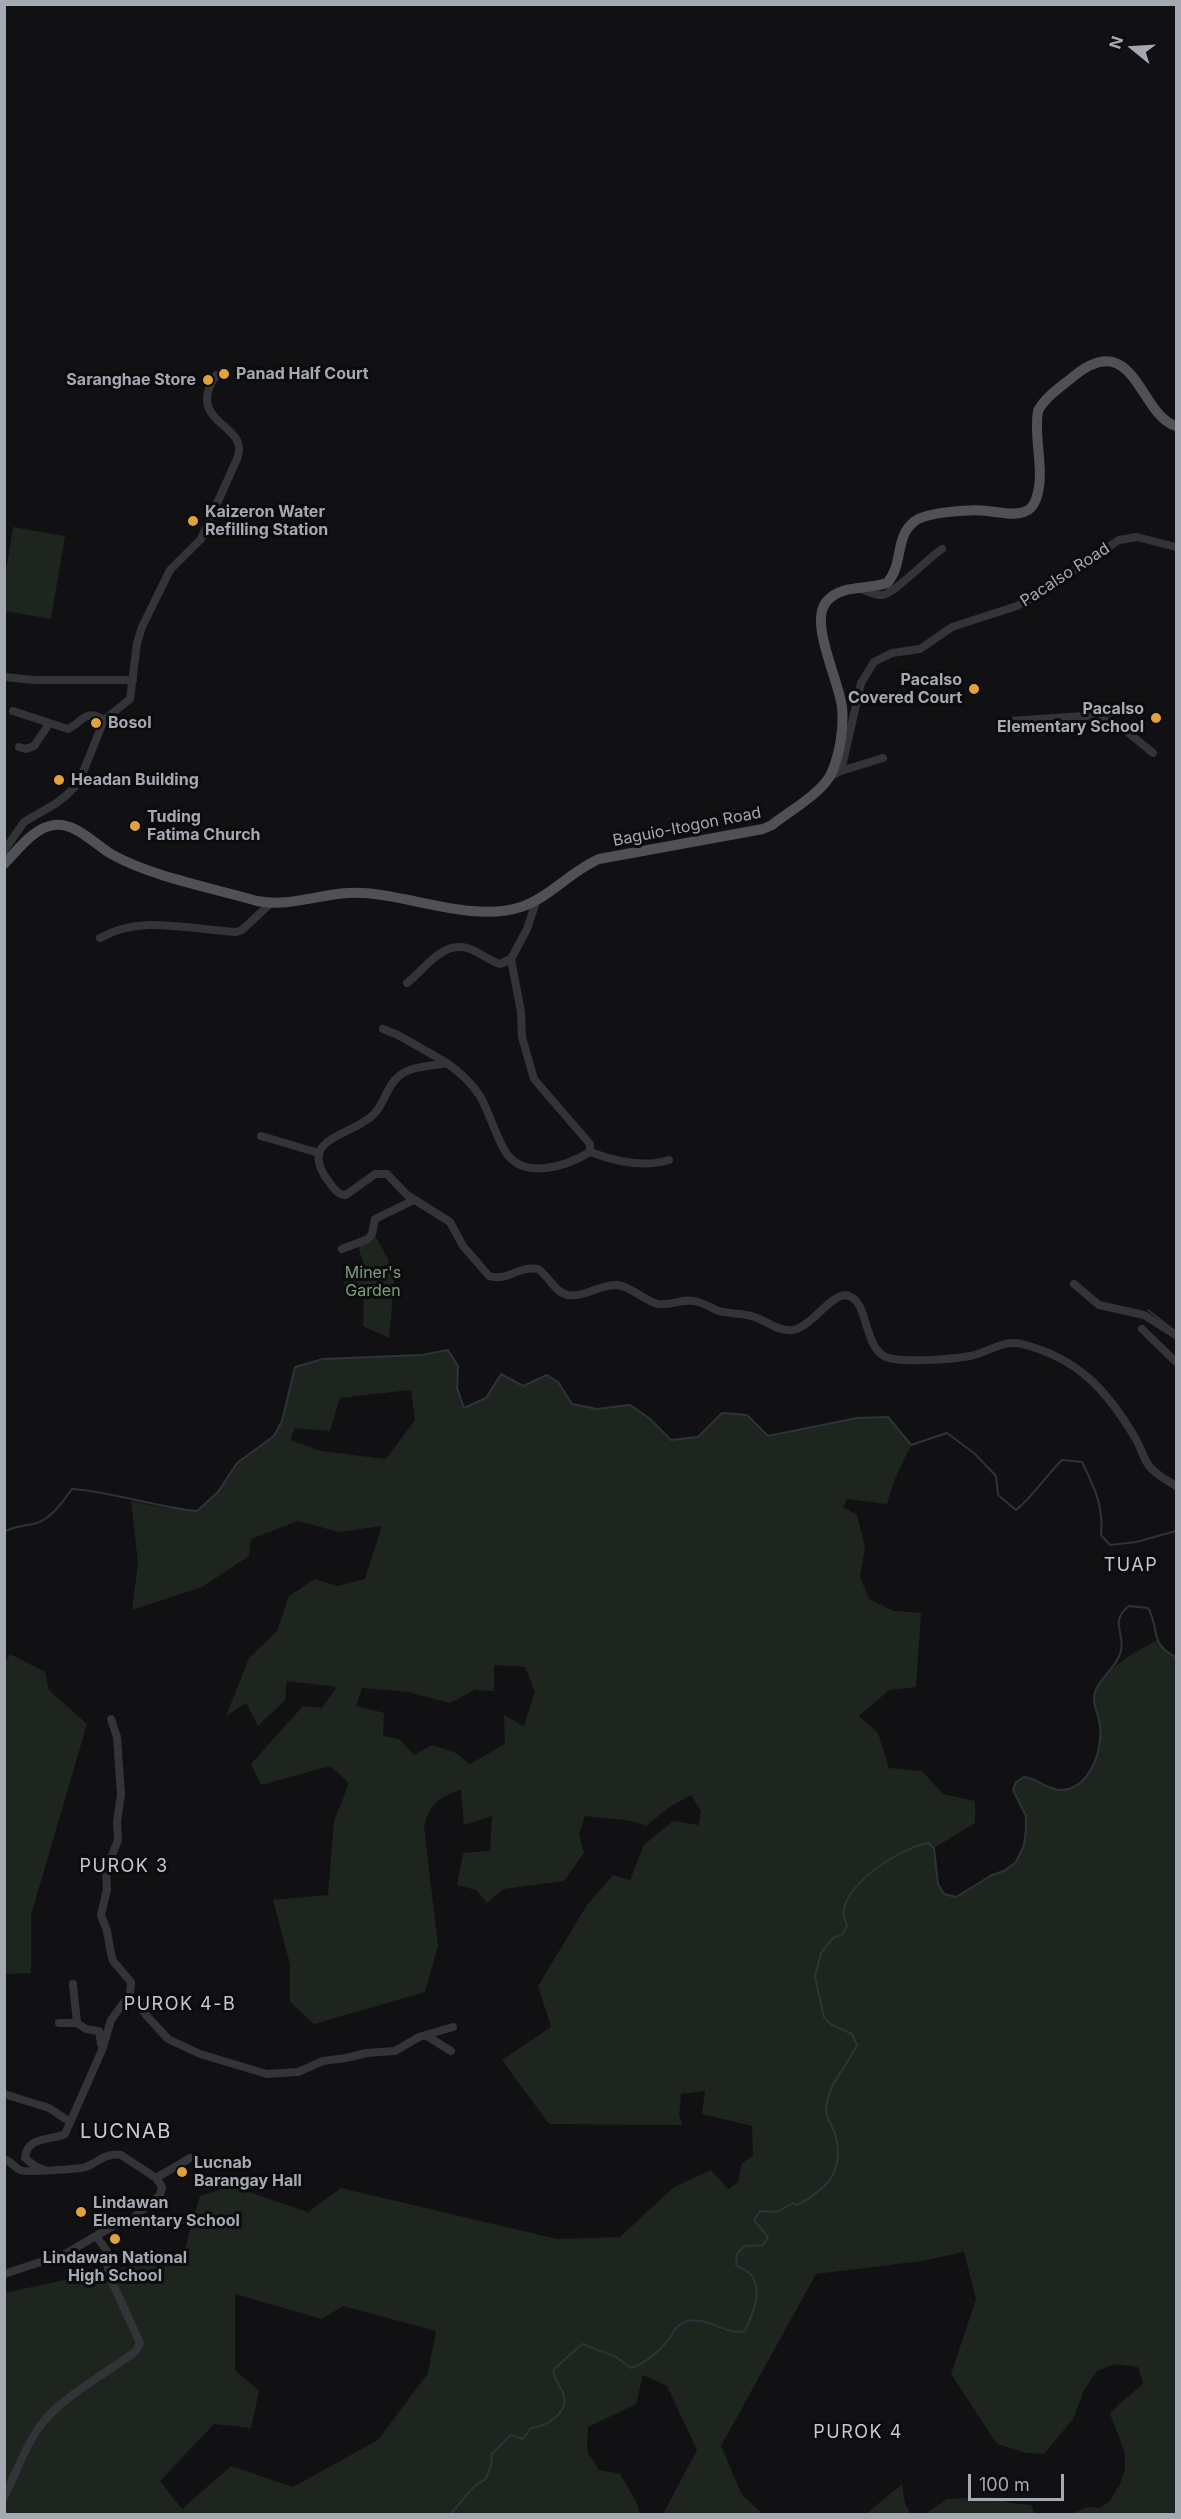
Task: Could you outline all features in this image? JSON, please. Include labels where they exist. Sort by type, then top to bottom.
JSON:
[{"type":"main road","points":[[836,774],[842,709],[839,688],[819,618],[821,609],[833,595],[887,583],[893,577],[904,533],[917,519],[936,514],[984,510],[1023,512],[1031,508],[1036,501],[1039,486],[1038,411],[1044,402],[1083,369],[1100,363],[1122,367],[1133,375],[1156,408],[1176,426]]},
{"type":"main road","name":"Baguio-Itogon Road","points":[[4,864],[40,830],[60,824],[73,828],[113,855],[141,867],[271,903],[294,903],[347,893],[361,893],[435,906],[490,911],[523,906],[537,899],[587,864],[599,859],[763,829],[805,800],[836,774]]},
{"type":"street","points":[[4,851],[24,822],[62,799],[79,782],[104,720],[130,699],[139,634],[164,579],[170,570],[201,540],[240,451],[238,438],[212,417],[208,409],[207,394],[216,375]]},
{"type":"street","name":"Pacalso Road","points":[[836,774],[861,683],[874,662],[892,653],[920,649],[952,627],[1017,606],[1039,594],[1119,540],[1149,538],[1163,545],[1176,547]]},
{"type":"street","points":[[858,588],[876,595],[887,594],[897,589],[908,576],[942,549]]},
{"type":"street","points":[[4,677],[35,680],[133,680]]},
{"type":"street","points":[[13,711],[68,729],[87,716],[98,716],[104,720]]},
{"type":"street","points":[[1006,724],[1011,721],[1098,716],[1114,712]]},
{"type":"street","points":[[1098,716],[1120,726],[1153,753]]},
{"type":"street","points":[[19,747],[26,749],[34,746],[49,724]]},
{"type":"street","points":[[836,774],[883,758]]},
{"type":"street","points":[[407,983],[440,953],[455,947],[472,949],[500,964],[511,958],[527,929],[537,899]]},
{"type":"street","points":[[100,938],[124,926],[159,925],[236,932],[242,930],[271,903]]},
{"type":"street","points":[[511,958],[521,1012],[522,1037],[534,1079],[590,1144],[590,1152]]},
{"type":"street","points":[[383,1029],[447,1063],[470,1082],[480,1097],[506,1152],[523,1166],[546,1169],[590,1152],[619,1162],[656,1164],[669,1160]]},
{"type":"street","points":[[447,1063],[405,1072],[398,1076],[375,1114],[364,1123],[325,1142],[318,1158],[324,1175],[337,1192],[342,1195],[352,1192],[375,1174],[387,1174],[414,1200],[450,1222],[463,1246],[484,1272],[496,1279],[532,1268],[544,1272],[559,1290],[568,1294],[577,1295],[600,1287],[617,1285],[632,1289],[656,1303],[696,1301],[717,1310],[752,1316],[783,1330],[803,1327],[835,1299],[842,1295],[849,1296],[857,1300],[872,1342],[879,1352],[895,1360],[970,1356],[1009,1342],[1031,1347],[1068,1363],[1087,1375],[1122,1417],[1152,1471],[1176,1486]]},
{"type":"street","points":[[261,1136],[319,1153]]},
{"type":"street","points":[[342,1249],[368,1239],[372,1234],[375,1219],[414,1200]]},
{"type":"street","points":[[1074,1284],[1099,1305],[1144,1315],[1176,1335]]},
{"type":"street","points":[[1142,1329],[1176,1362]]},
{"type":"street","points":[[44,2170],[25,2158],[27,2149],[33,2142],[65,2134],[102,2050],[111,2020],[128,2000],[130,1994],[130,1982],[114,1961],[108,1931],[101,1915],[107,1889],[106,1870],[118,1840],[117,1822],[121,1795],[117,1737],[111,1719]]},
{"type":"street","points":[[73,1984],[77,2023]]},
{"type":"street","points":[[128,2000],[139,2002],[145,2014],[168,2039],[200,2054],[267,2074],[298,2072],[322,2061],[366,2053],[395,2051],[419,2037],[453,2027]]},
{"type":"street","points":[[59,2023],[77,2023],[86,2029],[99,2031],[102,2050]]},
{"type":"street","points":[[427,2036],[451,2051]]},
{"type":"street","points":[[4,2094],[49,2108],[70,2122]]},
{"type":"street","points":[[4,2159],[25,2171],[57,2168],[67,2171],[86,2167],[115,2154],[121,2155],[156,2178],[162,2187],[160,2195],[131,2220],[113,2226],[65,2254],[4,2274]]},
{"type":"street","points":[[156,2178],[190,2158]]},
{"type":"street","points":[[4,2497],[30,2441],[55,2409],[136,2351],[140,2343],[108,2273],[107,2251],[96,2236]]},
{"type":"green space","points":[[13,527],[65,536],[51,619],[5,611],[5,578]]},
{"type":"green space","name":"Miner's Garden","points":[[376,1237],[395,1273],[389,1338],[363,1326],[364,1301],[343,1283],[363,1263],[358,1246]]},
{"type":"green space","points":[[448,1350],[458,1366],[457,1388],[464,1408],[486,1398],[501,1374],[523,1386],[547,1375],[558,1382],[572,1404],[597,1409],[630,1405],[649,1418],[671,1440],[698,1437],[722,1413],[747,1415],[768,1436],[857,1418],[888,1417],[911,1445],[894,1481],[887,1504],[847,1499],[843,1507],[857,1515],[865,1547],[860,1577],[869,1599],[894,1611],[921,1613],[916,1687],[889,1690],[859,1716],[878,1733],[889,1768],[922,1771],[943,1794],[975,1801],[975,1823],[934,1848],[938,1884],[944,1894],[956,1897],[1016,1862],[1024,1845],[1026,1816],[1013,1790],[1016,1782],[1024,1777],[1052,1789],[1063,1790],[1076,1785],[1086,1776],[1097,1757],[1101,1735],[1094,1696],[1106,1675],[1130,1656],[1157,1640],[1165,1651],[1176,1657],[1176,2514],[1070,2514],[1088,2507],[1100,2508],[1110,2501],[1121,2482],[1125,2469],[1125,2453],[1110,2414],[1143,2383],[1138,2367],[1115,2364],[1097,2371],[1084,2390],[1073,2419],[1044,2454],[1026,2453],[997,2444],[951,2374],[976,2299],[964,2252],[922,2261],[816,2274],[721,2446],[742,2495],[763,2514],[663,2514],[697,2450],[667,2386],[643,2375],[636,2404],[588,2427],[587,2451],[599,2470],[620,2474],[636,2501],[640,2514],[5,2514],[4,2293],[183,2255],[200,2196],[231,2186],[308,2212],[341,2188],[557,2239],[620,2237],[674,2187],[711,2170],[728,2189],[738,2182],[742,2163],[753,2156],[752,2126],[702,2114],[705,2091],[681,2094],[679,2116],[683,2125],[549,2124],[502,2060],[551,2027],[538,1986],[587,1905],[613,1875],[630,1880],[644,1845],[673,1821],[699,1825],[701,1811],[691,1795],[668,1808],[646,1826],[625,1820],[585,1816],[579,1834],[584,1853],[564,1881],[503,1889],[487,1903],[476,1890],[457,1885],[463,1853],[490,1851],[492,1816],[464,1825],[461,1790],[447,1795],[436,1802],[424,1826],[438,1946],[425,1992],[314,2024],[290,2002],[290,1964],[273,1900],[328,1895],[334,1821],[349,1783],[330,1766],[261,1785],[251,1764],[303,1706],[322,1708],[337,1687],[287,1681],[285,1700],[258,1726],[246,1703],[226,1716],[249,1658],[277,1631],[289,1596],[315,1579],[337,1586],[365,1579],[382,1526],[339,1532],[298,1521],[251,1539],[249,1556],[202,1587],[132,1610],[138,1563],[131,1501],[166,1508],[198,1510],[218,1492],[237,1463],[274,1436],[282,1421],[295,1367],[323,1359],[422,1355]],"holes":[[[411,1390],[415,1420],[386,1459],[321,1451],[290,1440],[295,1428],[330,1431],[340,1398]],[[494,1665],[525,1667],[535,1692],[524,1726],[504,1715],[505,1744],[470,1764],[454,1752],[432,1745],[414,1755],[399,1739],[383,1736],[384,1713],[356,1706],[362,1688],[408,1692],[450,1703],[475,1690],[494,1691]],[[235,2294],[322,2319],[343,2306],[436,2331],[428,2373],[378,2440],[293,2487],[231,2466],[182,2509],[160,2481],[214,2424],[251,2428],[259,2391],[235,2370]]]},
{"type":"green space","points":[[10,1654],[45,1672],[49,1690],[87,1724],[31,1915],[31,1973],[5,1974],[4,1664]]},
{"type":"green space","points":[[902,2484],[905,2504],[911,2514],[866,2514]]},
{"type":"green space","points":[[988,2497],[1031,2505],[1035,2514],[925,2514],[947,2499]]},
{"type":"waterway","points":[[1148,1310],[1170,1327]]},
{"type":"waterway","points":[[4,1532],[42,1521],[57,1509],[72,1489],[197,1511],[218,1492],[237,1463],[274,1436],[282,1421],[295,1367],[323,1359],[422,1355],[448,1350],[458,1366],[457,1388],[464,1408],[486,1398],[501,1374],[523,1386],[547,1375],[558,1382],[572,1404],[597,1409],[630,1405],[649,1418],[671,1440],[698,1437],[722,1413],[747,1415],[768,1436],[857,1418],[888,1417],[911,1445],[947,1433],[974,1453],[996,1476],[998,1495],[1016,1510],[1062,1460],[1082,1462],[1094,1488],[1099,1506],[1101,1535],[1110,1545],[1136,1542],[1176,1531]]},
{"type":"waterway","points":[[450,2514],[471,2490],[486,2479],[492,2454],[511,2435],[523,2439],[531,2428],[550,2421],[560,2412],[563,2407],[563,2393],[553,2370],[582,2344],[616,2357],[631,2368],[654,2355],[677,2328],[687,2321],[702,2321],[731,2331],[745,2331],[751,2318],[757,2290],[751,2274],[736,2265],[737,2254],[744,2246],[763,2245],[768,2237],[754,2220],[760,2211],[777,2212],[793,2203],[797,2205],[807,2199],[824,2186],[835,2170],[838,2150],[836,2137],[826,2114],[827,2101],[833,2084],[857,2045],[852,2034],[830,2024],[824,2017],[815,1977],[821,1953],[834,1937],[842,1935],[847,1926],[844,1911],[848,1898],[866,1877],[891,1858],[928,1843],[934,1848],[938,1884],[944,1894],[956,1897],[992,1875],[1004,1871],[1016,1862],[1024,1845],[1026,1816],[1013,1790],[1016,1782],[1024,1777],[1052,1789],[1062,1790],[1081,1782],[1094,1763],[1100,1741],[1099,1720],[1094,1704],[1095,1692],[1119,1657],[1122,1644],[1119,1622],[1123,1612],[1129,1606],[1148,1608],[1158,1641],[1162,1647],[1176,1657]]},
{"type":"place","name":"Panad Half Court","points":[[224,374]]},
{"type":"place","name":"Saranghae Store","points":[[208,380]]},
{"type":"place","name":"Kaizeron Water Refilling Station","points":[[193,521]]},
{"type":"place","name":"Pacalso Covered Court","points":[[974,689]]},
{"type":"place","name":"Pacalso Elementary School","points":[[1156,718]]},
{"type":"place","name":"Bosol","points":[[96,723]]},
{"type":"place","name":"Headan Building","points":[[59,780]]},
{"type":"place","name":"Tuding Fatima Church","points":[[135,826]]},
{"type":"place","name":"Lucnab Barangay Hall","points":[[182,2172]]},
{"type":"place","name":"Lindawan Elementary School","points":[[81,2212]]},
{"type":"place","name":"Lindawan National High School","points":[[115,2239]]},
{"type":"district","name":"TUAP","points":[[1131,1566]]},
{"type":"district","name":"PUROK 3","points":[[124,1867]]},
{"type":"district","name":"PUROK 4-B","points":[[180,2005]]},
{"type":"district","name":"LUCNAB","points":[[126,2132]]},
{"type":"district","name":"PUROK 4","points":[[858,2433]]}]
